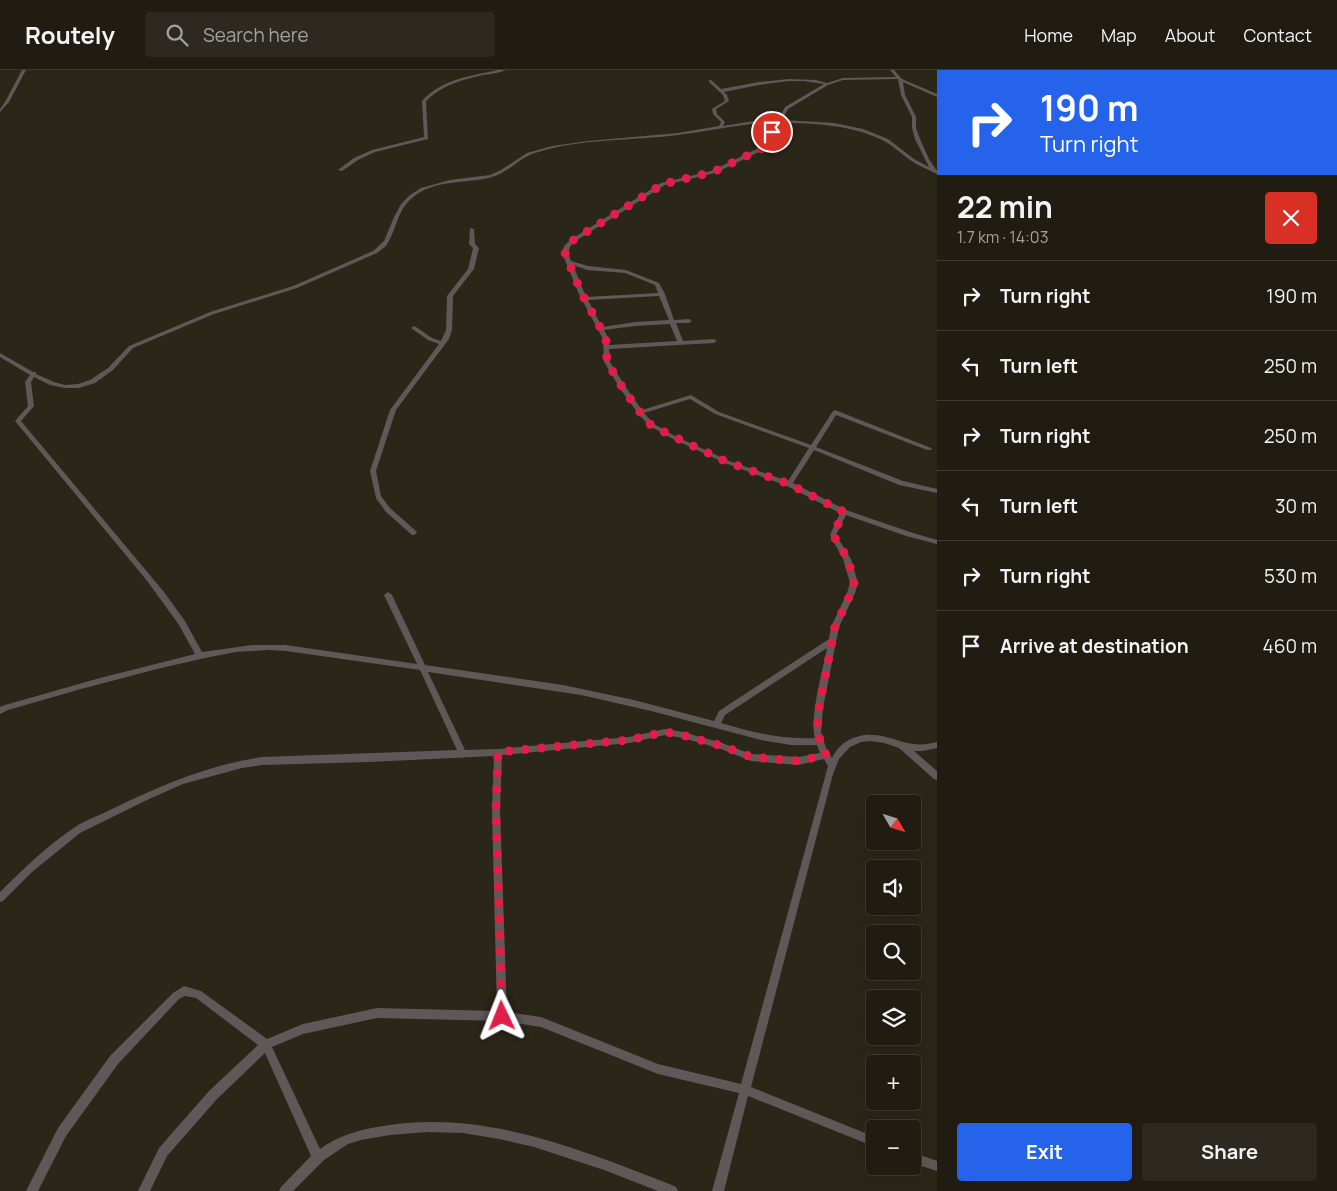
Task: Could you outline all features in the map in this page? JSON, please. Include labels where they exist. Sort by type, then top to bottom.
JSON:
[{"type":"street","points":[[0,111],[7,104],[16,81],[24,70]]},
{"type":"street","points":[[340,170],[359,156],[384,147],[416,142],[426,138],[424,101],[431,92],[456,80],[504,70]]},
{"type":"street","points":[[892,70],[900,79],[937,96]]},
{"type":"street","points":[[900,79],[843,79],[826,84],[786,108],[780,121],[761,149],[713,172],[663,184],[579,236],[567,246],[565,254],[585,299],[606,338],[607,362],[639,413],[652,426],[727,462],[789,484],[844,512],[937,542]]},
{"type":"street","points":[[900,79],[901,90],[913,115],[914,128],[931,169]]},
{"type":"street","points":[[720,90],[806,80],[818,80],[826,84]]},
{"type":"street","points":[[710,81],[720,90],[727,101],[716,106],[714,111],[723,122],[722,126]]},
{"type":"street","points":[[0,355],[55,385],[76,387],[87,383],[107,372],[124,352],[131,347],[212,313],[295,287],[374,252],[386,244],[390,238],[396,215],[404,202],[429,186],[491,176],[500,173],[530,154],[567,145],[681,134],[752,121],[824,124],[872,134],[887,141],[910,158],[937,173]]},
{"type":"street","points":[[414,533],[393,515],[378,496],[373,472],[392,410],[443,344],[449,330],[450,296],[471,269],[474,259],[476,248],[472,244],[472,229]]},
{"type":"street","points":[[568,262],[587,268],[626,272],[657,284],[681,343]]},
{"type":"street","points":[[585,299],[662,294]]},
{"type":"street","points":[[601,329],[689,321]]},
{"type":"street","points":[[414,328],[430,339],[443,344]]},
{"type":"street","points":[[607,347],[714,341]]},
{"type":"street","points":[[34,373],[28,382],[32,404],[31,409],[18,421],[168,602],[189,634],[199,654]]},
{"type":"street","points":[[639,413],[691,397],[717,413],[814,448],[901,483],[937,491]]},
{"type":"street","points":[[789,484],[814,448],[835,412],[929,449]]},
{"type":"street","points":[[832,766],[819,742],[817,732],[819,708],[835,627],[849,599],[854,583],[848,559],[833,535],[844,512]]},
{"type":"street","points":[[388,594],[425,669],[463,754]]},
{"type":"street","points":[[716,725],[722,713],[832,641]]},
{"type":"street","points":[[0,711],[58,692],[199,654],[239,648],[286,648],[585,692],[716,725],[786,740],[806,743],[819,742]]},
{"type":"street","points":[[0,898],[29,869],[77,830],[146,796],[208,773],[262,761],[498,752],[629,740],[665,732],[722,746],[751,757],[798,761],[826,755]]},
{"type":"street","points":[[718,1191],[832,766],[841,748],[847,744],[872,738],[916,748],[937,745]]},
{"type":"street","points":[[900,744],[935,773]]},
{"type":"street","points":[[498,752],[496,809],[502,1016]]},
{"type":"street","points":[[32,1191],[62,1132],[114,1060],[176,996],[184,991],[198,994],[266,1045],[317,1156]]},
{"type":"street","points":[[144,1191],[163,1152],[213,1095],[266,1045],[303,1029],[377,1013],[502,1016],[541,1022],[658,1068],[746,1090],[866,1138]]},
{"type":"street","points":[[285,1191],[317,1156],[346,1140],[412,1127],[482,1130],[579,1154],[672,1191]]},
{"type":"street","points":[[921,1160],[937,1166]]},
{"type":"route","points":[[502,1016],[496,809],[498,752],[629,740],[665,732],[722,746],[751,757],[771,760],[798,761],[826,755],[819,742],[817,732],[819,708],[835,627],[854,583],[848,559],[833,535],[834,529],[839,524],[844,512],[789,484],[727,462],[652,426],[639,413],[607,362],[606,338],[582,294],[565,254],[567,246],[572,241],[663,184],[713,172],[734,162],[761,149],[772,132]]}]
